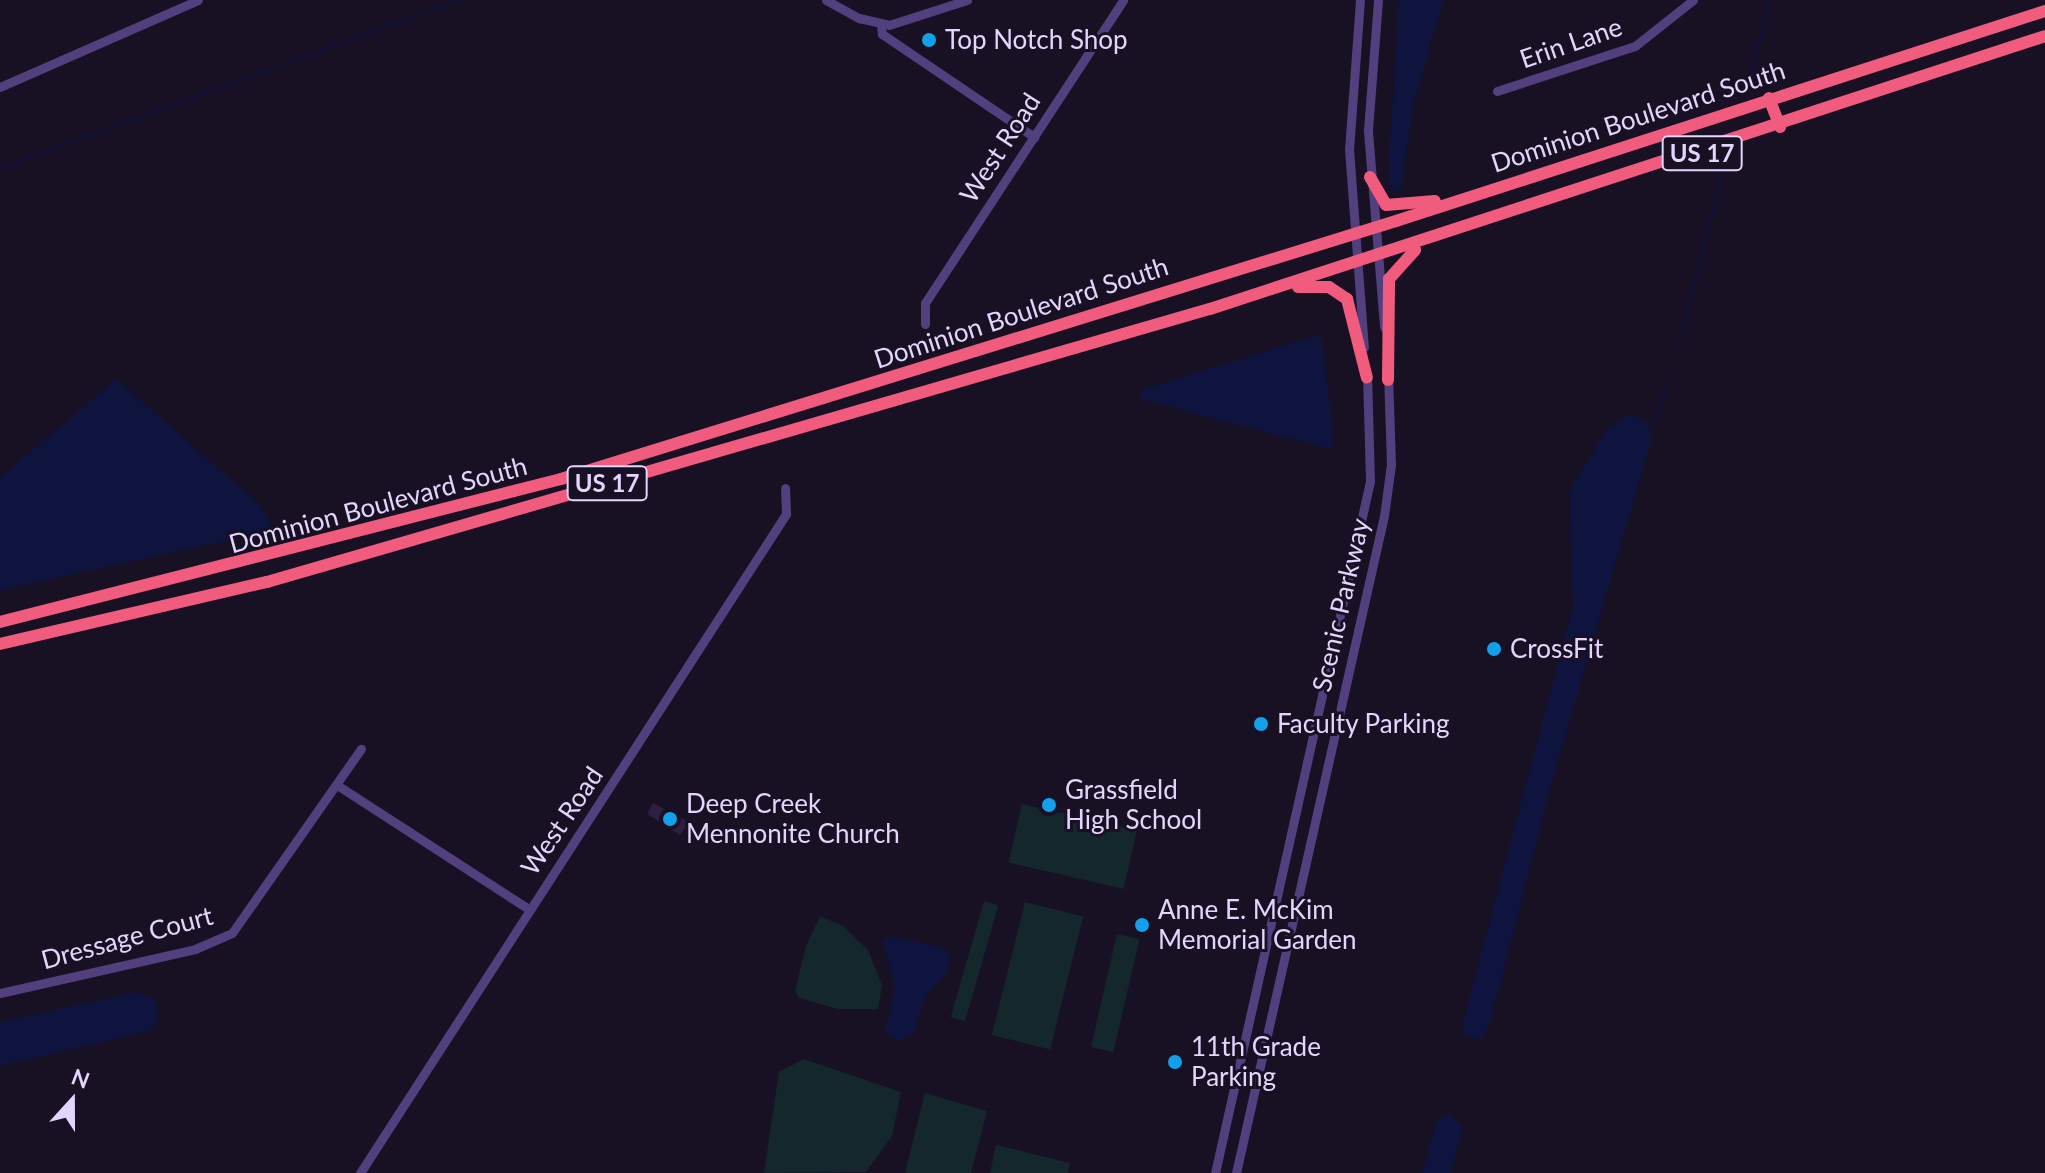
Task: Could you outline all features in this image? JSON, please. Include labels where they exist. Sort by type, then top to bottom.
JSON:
[{"type":"highway","name":"Dominion Boulevard South","points":[[0,622],[534,487],[1354,231],[1374,228],[2045,11]]},
{"type":"highway","name":"Dominion Boulevard South","points":[[1036,359],[1456,233],[2045,36]]},
{"type":"highway","points":[[1769,98],[1780,127]]},
{"type":"highway","points":[[1370,177],[1377,197],[1398,208],[1477,193]]},
{"type":"highway","points":[[1388,380],[1393,270],[1408,253],[1456,233]]},
{"type":"highway","points":[[1237,300],[1264,299],[1301,286],[1340,293],[1353,309],[1367,378]]},
{"type":"highway","points":[[1030,333],[1036,359]]},
{"type":"highway","name":"US 17","points":[[0,644],[267,582],[1036,359]]},
{"type":"street","points":[[0,87],[198,0]]},
{"type":"street","points":[[826,0],[881,25],[967,0]]},
{"type":"street","name":"West Road","points":[[925,324],[925,303],[1123,0]]},
{"type":"street","name":"Scenic Parkway","points":[[1215,1173],[1370,481],[1367,378],[1355,261],[1349,149],[1360,0]]},
{"type":"street","name":"Scenic Parkway","points":[[1236,1173],[1384,516],[1391,464],[1388,380],[1370,177],[1378,0]]},
{"type":"street","name":"Erin Lane","points":[[1497,91],[1635,46],[1693,0]]},
{"type":"street","points":[[881,25],[882,34],[1034,137]]},
{"type":"street","name":"West Road","points":[[360,1173],[786,514],[785,488]]},
{"type":"street","name":"Dressage Court","points":[[0,993],[224,938],[246,918],[361,749]]},
{"type":"street","points":[[337,785],[529,909]]},
{"type":"green space","points":[[1022,804],[1137,831],[1123,889],[1009,862]]},
{"type":"green space","points":[[984,901],[998,905],[965,1021],[951,1017]]},
{"type":"green space","points":[[1025,902],[1083,917],[1050,1049],[992,1035]]},
{"type":"green space","points":[[820,916],[843,926],[868,950],[882,985],[878,1009],[838,1009],[799,998],[795,991],[806,946]]},
{"type":"green space","points":[[1117,934],[1139,939],[1113,1052],[1091,1047]]},
{"type":"green space","points":[[804,1059],[901,1092],[892,1136],[866,1172],[764,1173],[779,1072]]},
{"type":"green space","points":[[925,1093],[987,1111],[971,1173],[905,1173]]},
{"type":"green space","points":[[996,1145],[1070,1163],[1068,1173],[990,1173]]},
{"type":"shaded area","points":[[1399,0],[1443,0],[1414,104],[1400,192],[1390,189],[1389,158]]},
{"type":"shaded area","points":[[1321,334],[1334,439],[1330,449],[1140,399],[1143,389]]},
{"type":"shaded area","points":[[116,379],[261,506],[271,525],[263,533],[0,590],[0,478]]},
{"type":"shaded area","points":[[1631,414],[1648,424],[1651,441],[1550,788],[1491,1020],[1483,1038],[1474,1039],[1463,1033],[1464,1019],[1573,606],[1569,491],[1607,429]]},
{"type":"shaded area","points":[[891,936],[946,949],[951,957],[946,974],[927,994],[913,1034],[898,1041],[885,1032],[895,984],[882,941]]},
{"type":"shaded area","points":[[134,992],[154,999],[159,1021],[149,1031],[0,1066],[0,1022]]},
{"type":"shaded area","points":[[1449,1114],[1463,1127],[1451,1173],[1422,1173],[1437,1121]]},
{"type":"building","name":"Deep Creek Mennonite Church","points":[[653,803],[689,822],[680,835],[647,814]]},
{"type":"waterway","points":[[0,168],[460,0]]},
{"type":"waterway","points":[[1747,90],[1770,0]]},
{"type":"waterway","points":[[1678,344],[1724,170]]},
{"type":"waterway","points":[[1651,429],[1669,379]]},
{"type":"place","name":"Top Notch Shop","points":[[929,40]]},
{"type":"place","name":"CrossFit","points":[[1494,649]]},
{"type":"place","name":"Faculty Parking","points":[[1261,724]]},
{"type":"place","name":"Grassfield High School","points":[[1049,805]]},
{"type":"place","name":"Deep Creek Mennonite Church","points":[[670,819]]},
{"type":"place","name":"Anne E. McKim Memorial Garden","points":[[1142,925]]},
{"type":"place","name":"11th Grade Parking","points":[[1175,1062]]}]
